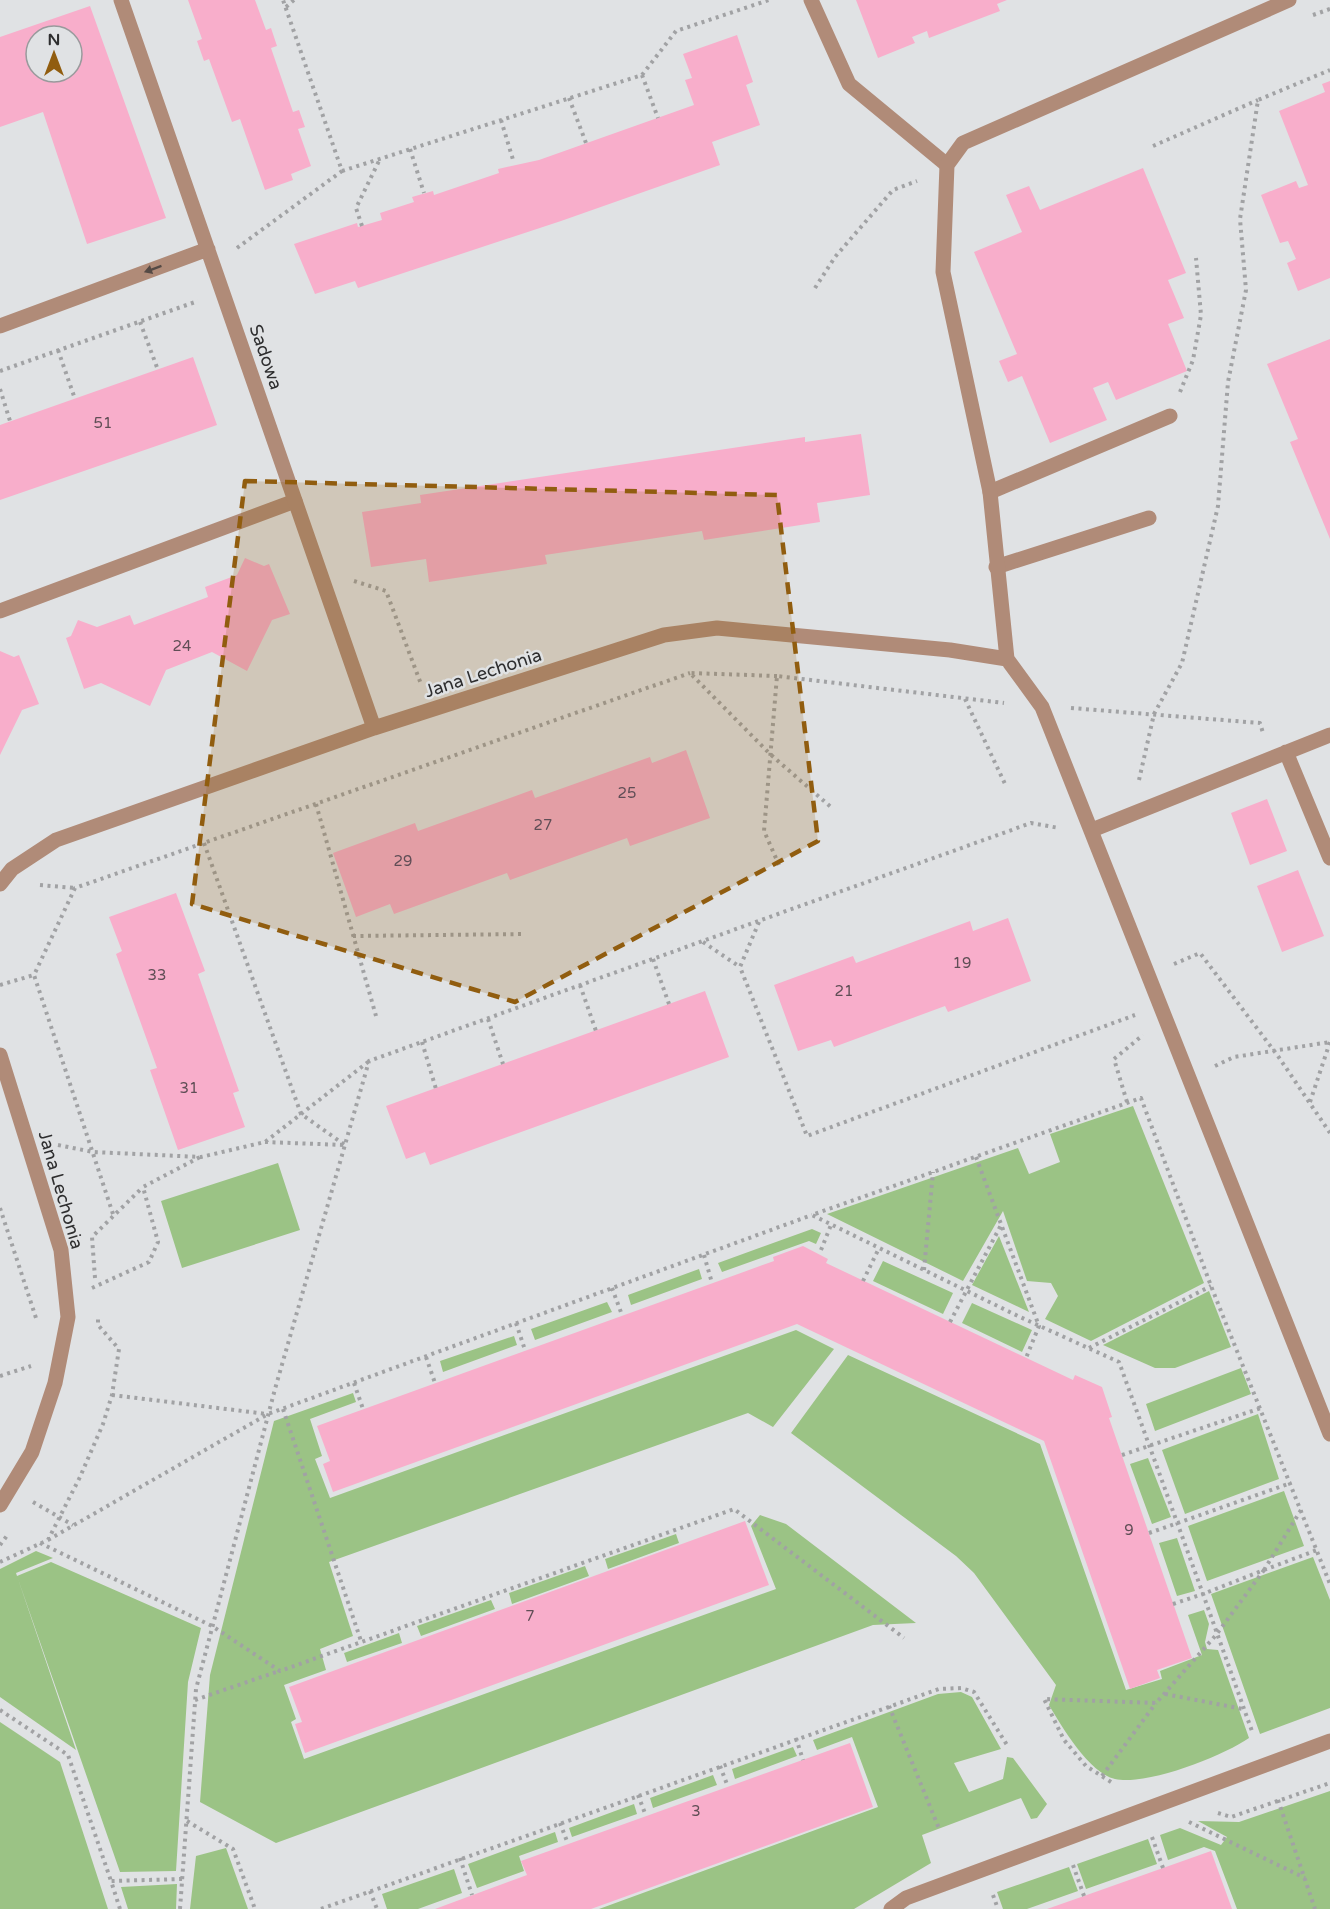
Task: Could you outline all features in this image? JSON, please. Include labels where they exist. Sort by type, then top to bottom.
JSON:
[{"type":"street","name":"Sadowa","points":[[121,0],[374,728]]},
{"type":"street","points":[[811,0],[849,84],[947,165]]},
{"type":"street","points":[[1288,0],[963,143],[947,165],[943,272],[990,492],[1007,659],[1042,707],[1330,1434]]},
{"type":"street","points":[[0,326],[208,249]]},
{"type":"street","points":[[990,492],[1170,416]]},
{"type":"street","points":[[0,610],[296,501]]},
{"type":"street","points":[[996,567],[1149,518]]},
{"type":"street","name":"Jana Lechonia","points":[[0,884],[12,869],[56,840],[374,728],[664,635],[717,628],[950,650],[1007,659]]},
{"type":"street","points":[[1092,830],[1330,735]]},
{"type":"street","points":[[1286,752],[1330,858]]},
{"type":"street","name":"Jana Lechonia","points":[[0,1055],[61,1250],[68,1317],[55,1383],[32,1452],[0,1505]]},
{"type":"street","points":[[891,1909],[906,1898],[1330,1741]]},
{"type":"path","points":[[284,0],[342,171]]},
{"type":"path","points":[[286,7],[294,0]]},
{"type":"path","points":[[237,248],[342,171],[642,75],[676,32],[769,0]]},
{"type":"path","points":[[1154,146],[1330,70]]},
{"type":"path","points":[[642,75],[658,118]]},
{"type":"path","points":[[569,98],[586,142]]},
{"type":"path","points":[[1139,781],[1154,714],[1182,663],[1218,506],[1228,382],[1246,290],[1240,219],[1258,100]]},
{"type":"path","points":[[501,120],[514,164]]},
{"type":"path","points":[[410,149],[424,194]]},
{"type":"path","points":[[362,226],[356,208],[381,158]]},
{"type":"path","points":[[815,288],[835,257],[893,190],[910,184]]},
{"type":"path","points":[[234,236],[242,259]]},
{"type":"path","points":[[1170,416],[1193,360],[1201,315],[1196,258]]},
{"type":"path","points":[[0,371],[207,298]]},
{"type":"path","points":[[140,322],[158,370]]},
{"type":"path","points":[[58,350],[75,399]]},
{"type":"path","points":[[0,389],[10,421]]},
{"type":"path","points":[[351,573],[355,583],[386,591],[423,691]]},
{"type":"path","points":[[113,1214],[34,975],[75,888],[690,673],[777,676],[1042,707],[1260,723],[1264,733]]},
{"type":"path","points":[[690,673],[770,754],[832,808]]},
{"type":"path","points":[[777,676],[764,831],[779,865]]},
{"type":"path","points":[[964,699],[1006,786]]},
{"type":"path","points":[[316,804],[376,1016]]},
{"type":"path","points":[[265,1142],[369,1061],[1031,823],[1068,829]]},
{"type":"path","points":[[204,843],[301,1113],[345,1145]]},
{"type":"path","points":[[740,967],[759,921]]},
{"type":"path","points":[[353,936],[525,934]]},
{"type":"path","points":[[703,942],[740,967],[807,1136],[1138,1014]]},
{"type":"path","points":[[1149,975],[1200,953],[1274,1052],[1330,1133]]},
{"type":"path","points":[[653,959],[669,1004]]},
{"type":"path","points":[[0,985],[34,975]]},
{"type":"path","points":[[580,986],[596,1030]]},
{"type":"path","points":[[1134,1003],[1142,1024]]},
{"type":"path","points":[[488,1019],[503,1064]]},
{"type":"path","points":[[1127,1102],[1114,1059],[1145,1033]]},
{"type":"path","points":[[422,1042],[436,1089]]},
{"type":"path","points":[[1189,1076],[1234,1057],[1330,1042],[1310,1102]]},
{"type":"path","points":[[180,1909],[195,1700],[212,1626],[268,1414],[369,1061]]},
{"type":"path","points":[[0,1562],[48,1540],[268,1414],[812,1215],[1141,1098],[1211,1286],[1330,1584]]},
{"type":"path","points":[[1324,1125],[1330,1123]]},
{"type":"path","points":[[26,1139],[93,1152],[201,1157]]},
{"type":"path","points":[[96,1295],[92,1237],[143,1187],[201,1157],[265,1142],[345,1145]]},
{"type":"path","points":[[976,1157],[1039,1326],[1026,1358]]},
{"type":"path","points":[[924,1270],[933,1172]]},
{"type":"path","points":[[95,1285],[149,1262],[158,1242],[143,1187]]},
{"type":"path","points":[[0,1208],[38,1324]]},
{"type":"path","points":[[812,1215],[1039,1326],[1119,1362],[1253,1734]]},
{"type":"path","points":[[821,1250],[831,1225]]},
{"type":"path","points":[[950,1322],[1001,1225]]},
{"type":"path","points":[[863,1281],[879,1248]]},
{"type":"path","points":[[704,1255],[712,1283]]},
{"type":"path","points":[[1088,1348],[1211,1286]]},
{"type":"path","points":[[612,1288],[622,1316]]},
{"type":"path","points":[[48,1540],[80,1478],[112,1395],[119,1349],[98,1325],[98,1315]]},
{"type":"path","points":[[516,1323],[525,1350]]},
{"type":"path","points":[[426,1357],[435,1383]]},
{"type":"path","points":[[0,1376],[36,1364]]},
{"type":"path","points":[[354,1383],[363,1409]]},
{"type":"path","points":[[112,1395],[268,1414]]},
{"type":"path","points":[[1122,1455],[1261,1408]]},
{"type":"path","points":[[283,1409],[361,1641]]},
{"type":"path","points":[[1149,1533],[1291,1483]]},
{"type":"path","points":[[26,1510],[32,1502],[73,1525]]},
{"type":"path","points":[[195,1700],[734,1509],[904,1638]]},
{"type":"path","points":[[1102,1776],[1156,1703],[1216,1635],[1264,1570],[1301,1509]]},
{"type":"path","points":[[0,1545],[13,1527]]},
{"type":"path","points":[[40,1544],[212,1626],[280,1671]]},
{"type":"path","points":[[1173,1604],[1317,1550]]},
{"type":"path","points":[[321,1909],[939,1689],[961,1688],[975,1692],[1007,1745]]},
{"type":"path","points":[[1164,1694],[1244,1709]]},
{"type":"path","points":[[1111,1782],[1086,1766],[1064,1740],[1044,1699],[1156,1703]]},
{"type":"path","points":[[889,1706],[940,1831]]},
{"type":"path","points":[[0,1710],[68,1755],[120,1909]]},
{"type":"path","points":[[796,1738],[803,1760]]},
{"type":"path","points":[[720,1766],[728,1787]]},
{"type":"path","points":[[639,1795],[646,1816]]},
{"type":"path","points":[[1278,1800],[1315,1909]]},
{"type":"path","points":[[1182,1819],[1305,1878]]},
{"type":"path","points":[[186,1821],[233,1849],[255,1909]]},
{"type":"path","points":[[560,1823],[568,1844]]},
{"type":"path","points":[[1149,1830],[1162,1868]]},
{"type":"path","points":[[460,1858],[472,1895]]},
{"type":"path","points":[[1071,1859],[1084,1896]]},
{"type":"path","points":[[111,1881],[182,1879]]},
{"type":"path","points":[[991,1888],[998,1909]]},
{"type":"path","points":[[370,1891],[377,1909]]},
{"type":"highlighted area","points":[[245,481],[777,495],[818,841],[515,1002],[192,904]]},
{"type":"green space","points":[[1133,1106],[1204,1283],[1091,1341],[1045,1319],[1058,1296],[1051,1283],[1027,1281],[1003,1211],[963,1281],[827,1214],[1018,1148],[1029,1174],[1060,1162],[1050,1134]]},
{"type":"green space","points":[[278,1163],[300,1230],[182,1268],[161,1201]]},
{"type":"green space","points":[[812,1229],[821,1233],[816,1244],[809,1241],[722,1272],[718,1263]]},
{"type":"green space","points":[[999,1236],[1029,1312],[972,1285]]},
{"type":"green space","points":[[883,1261],[953,1293],[943,1314],[873,1281]]},
{"type":"green space","points":[[699,1269],[702,1279],[631,1305],[628,1295]]},
{"type":"green space","points":[[1209,1291],[1231,1347],[1175,1368],[1155,1368],[1103,1345]]},
{"type":"green space","points":[[607,1302],[612,1312],[535,1340],[531,1329]]},
{"type":"green space","points":[[972,1303],[1032,1330],[1022,1352],[962,1323]]},
{"type":"green space","points":[[796,1330],[834,1349],[773,1427],[748,1413],[329,1562],[353,1636],[320,1649],[326,1670],[284,1685],[296,1719],[291,1722],[304,1759],[776,1589],[751,1526],[760,1515],[786,1524],[916,1623],[873,1625],[276,1843],[200,1802],[210,1675],[274,1421],[353,1393],[356,1402],[310,1419],[322,1456],[315,1459],[330,1498]]},
{"type":"green space","points":[[514,1336],[517,1345],[443,1372],[440,1361]]},
{"type":"green space","points":[[848,1355],[1040,1444],[1126,1690],[1162,1679],[1160,1671],[1202,1655],[1188,1615],[1204,1610],[1209,1624],[1205,1642],[1207,1649],[1218,1650],[1249,1738],[1204,1761],[1146,1778],[1115,1779],[1105,1775],[1086,1759],[1049,1705],[1056,1685],[974,1573],[956,1556],[791,1433]]},
{"type":"green space","points":[[1241,1368],[1251,1394],[1155,1431],[1146,1404]]},
{"type":"green space","points":[[1258,1414],[1279,1479],[1185,1514],[1162,1450]]},
{"type":"green space","points":[[1148,1458],[1171,1517],[1152,1524],[1130,1464]]},
{"type":"green space","points":[[1284,1491],[1304,1546],[1207,1581],[1188,1526]]},
{"type":"green space","points":[[676,1534],[679,1543],[608,1569],[605,1559]]},
{"type":"green space","points":[[1177,1538],[1195,1591],[1177,1596],[1159,1543]]},
{"type":"green space","points":[[36,1551],[53,1558],[16,1573],[76,1750],[0,1697],[0,1569]]},
{"type":"green space","points":[[1313,1557],[1330,1600],[1330,1708],[1260,1734],[1211,1594]]},
{"type":"green space","points":[[51,1562],[201,1628],[188,1682],[176,1871],[120,1872],[17,1576]]},
{"type":"green space","points":[[585,1566],[589,1576],[512,1604],[509,1593]]},
{"type":"green space","points":[[491,1600],[495,1609],[421,1636],[417,1626]]},
{"type":"green space","points":[[399,1633],[402,1643],[347,1662],[344,1653]]},
{"type":"green space","points":[[961,1692],[972,1697],[1001,1749],[954,1763],[969,1792],[1003,1779],[1007,1757],[1013,1758],[1047,1804],[1037,1818],[1031,1819],[1021,1798],[922,1835],[931,1863],[854,1909],[599,1909],[878,1807],[852,1737],[817,1750],[813,1740],[938,1694]]},
{"type":"green space","points":[[0,1722],[60,1762],[108,1909],[0,1909]]},
{"type":"green space","points":[[793,1747],[797,1756],[735,1779],[732,1769]]},
{"type":"green space","points":[[713,1775],[717,1785],[653,1808],[650,1798]]},
{"type":"green space","points":[[1330,1791],[1330,1909],[1237,1909],[1215,1851],[1204,1847],[1168,1860],[1160,1835],[1180,1828],[1221,1845],[1227,1837],[1198,1821],[1239,1822]]},
{"type":"green space","points":[[634,1804],[637,1814],[572,1837],[569,1828]]},
{"type":"green space","points":[[555,1832],[558,1842],[519,1856],[524,1871],[477,1888],[468,1864]]},
{"type":"green space","points":[[1148,1839],[1157,1864],[1086,1889],[1077,1864]]},
{"type":"green space","points":[[226,1848],[248,1909],[190,1909],[196,1856]]},
{"type":"green space","points":[[1069,1867],[1078,1891],[1027,1909],[1003,1909],[997,1892]]},
{"type":"green space","points":[[454,1869],[462,1893],[418,1909],[387,1909],[382,1894]]},
{"type":"green space","points":[[177,1884],[176,1909],[128,1909],[121,1887]]},
{"type":"building","points":[[188,0],[255,0],[266,30],[271,28],[277,46],[271,48],[293,112],[299,110],[305,127],[298,129],[311,166],[291,174],[293,180],[265,190],[240,119],[232,122],[209,59],[204,61],[197,41],[202,39]]},
{"type":"building","points":[[856,0],[1007,0],[997,4],[1000,11],[929,38],[927,31],[912,37],[915,43],[878,58]]},
{"type":"building","points":[[90,6],[166,218],[87,244],[43,112],[0,127],[0,37],[24,29],[24,84],[84,84],[84,24],[38,24]]},
{"type":"building","points":[[737,35],[753,82],[746,85],[760,125],[712,142],[720,165],[561,221],[358,288],[355,281],[315,294],[294,244],[357,223],[358,227],[382,220],[380,213],[414,202],[412,197],[433,191],[434,195],[499,173],[498,169],[539,160],[694,105],[685,80],[692,78],[683,54]]},
{"type":"building","points":[[1330,81],[1330,278],[1298,291],[1287,263],[1296,259],[1288,241],[1280,243],[1261,195],[1296,181],[1299,188],[1308,185],[1279,111],[1325,92],[1322,84]]},
{"type":"building","points":[[1143,168],[1186,273],[1168,280],[1184,318],[1168,324],[1187,371],[1116,400],[1108,382],[1093,388],[1107,420],[1050,443],[1022,376],[1008,382],[999,361],[1017,354],[974,252],[1022,232],[1006,195],[1029,186],[1040,210]]},
{"type":"building","points":[[1330,339],[1330,539],[1290,442],[1298,439],[1267,364]]},
{"type":"building","points":[[193,357],[217,425],[0,500],[0,425]]},
{"type":"building","points":[[861,434],[870,495],[817,503],[820,522],[704,540],[702,531],[545,555],[547,564],[429,582],[426,559],[371,567],[362,512],[421,503],[420,495],[805,437],[805,442]]},
{"type":"building","points":[[245,558],[264,566],[269,564],[290,614],[272,620],[247,671],[212,652],[166,670],[150,706],[101,683],[84,689],[66,638],[71,636],[78,620],[97,627],[130,615],[134,625],[208,597],[205,587],[237,575]]},
{"type":"building","points":[[0,651],[14,657],[19,655],[39,704],[22,710],[0,755]]},
{"type":"building","points":[[686,750],[710,818],[630,846],[627,838],[510,880],[507,873],[394,914],[390,904],[356,917],[333,853],[415,823],[418,831],[532,790],[535,798],[650,757],[652,763]]},
{"type":"building","points":[[1267,799],[1287,851],[1250,865],[1231,813]]},
{"type":"building","points":[[1298,870],[1324,936],[1282,952],[1257,886]]},
{"type":"building","points":[[176,893],[205,971],[198,974],[239,1091],[233,1093],[245,1127],[178,1150],[150,1070],[157,1068],[116,954],[122,951],[109,917]]},
{"type":"building","points":[[1008,918],[1031,981],[948,1012],[945,1006],[834,1047],[831,1040],[798,1051],[774,985],[853,956],[856,963],[970,921],[973,931]]},
{"type":"building","points":[[705,991],[729,1057],[430,1165],[425,1152],[406,1159],[386,1106]]},
{"type":"building","points":[[803,1246],[828,1259],[826,1263],[1073,1380],[1075,1375],[1102,1387],[1112,1417],[1109,1418],[1192,1658],[1157,1670],[1160,1678],[1130,1689],[1044,1441],[797,1324],[333,1492],[323,1464],[330,1461],[317,1426],[774,1261],[773,1257]]},
{"type":"building","points":[[745,1521],[769,1585],[305,1753],[295,1724],[302,1722],[289,1687]]},
{"type":"building","points":[[850,1743],[873,1807],[591,1909],[435,1909],[527,1875],[521,1861]]},
{"type":"building","points":[[1211,1851],[1232,1909],[1047,1909],[1084,1896]]}]
